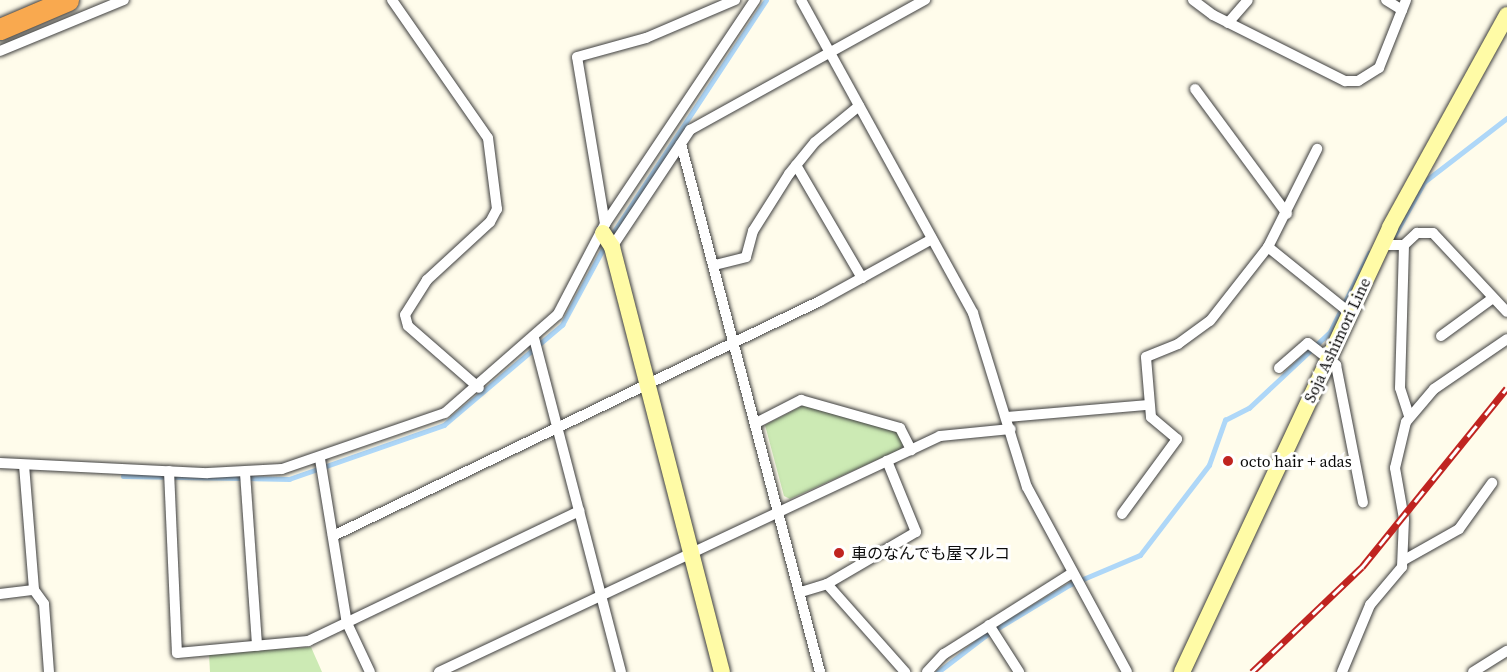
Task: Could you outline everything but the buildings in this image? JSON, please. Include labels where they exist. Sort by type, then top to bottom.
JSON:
[{"type":"highway","points":[[0,29],[68,0]]},
{"type":"main road","name":"Soja Ashimori Line","points":[[1182,672],[1381,245],[1507,15]]},
{"type":"main road","points":[[607,237],[722,672]]},
{"type":"street","points":[[0,51],[124,0]]},
{"type":"street","points":[[392,0],[488,138],[497,209],[490,222],[427,280],[405,315],[408,326],[479,388]]},
{"type":"street","points":[[607,237],[577,57],[646,38],[735,0]]},
{"type":"street","points":[[0,463],[170,478],[246,478],[322,467],[432,420],[536,345],[607,237],[755,0]]},
{"type":"street","points":[[801,0],[973,313],[1011,429],[1027,487],[1127,672]]},
{"type":"street","points":[[607,237],[690,130],[925,0]]},
{"type":"street","points":[[1193,0],[1228,23],[1345,81],[1358,81],[1379,68],[1404,5],[1386,0]]},
{"type":"street","points":[[1228,23],[1248,0]]},
{"type":"street","points":[[1196,89],[1287,214]]},
{"type":"street","points":[[715,265],[746,257],[753,231],[796,165],[815,142],[859,106]]},
{"type":"street","points":[[681,144],[736,341],[820,672]]},
{"type":"street","points":[[1122,514],[1177,439],[1151,417],[1148,405],[1146,357],[1178,344],[1210,321],[1268,247],[1287,214],[1317,149]]},
{"type":"street","points":[[796,165],[862,278]]},
{"type":"street","points":[[1381,245],[1404,245],[1417,233],[1433,233],[1507,312]]},
{"type":"street","points":[[333,536],[736,341],[862,278],[932,239]]},
{"type":"street","points":[[1404,245],[1400,388],[1409,416]]},
{"type":"street","points":[[1268,247],[1350,313]]},
{"type":"street","points":[[1442,336],[1493,298]]},
{"type":"street","points":[[1404,560],[1395,468],[1409,416],[1434,389],[1507,339]]},
{"type":"street","points":[[1279,368],[1308,343],[1336,365],[1363,502]]},
{"type":"street","points":[[536,345],[621,672]]},
{"type":"street","points":[[756,423],[801,400],[900,428],[911,450]]},
{"type":"street","points":[[1007,417],[1148,405]]},
{"type":"street","points":[[440,672],[692,554],[779,510],[940,436],[1011,429]]},
{"type":"street","points":[[801,592],[827,584],[916,531],[886,461]]},
{"type":"street","points":[[24,465],[34,590],[44,604],[49,672]]},
{"type":"street","points":[[322,467],[347,623],[370,672]]},
{"type":"street","points":[[170,478],[177,653],[308,641],[579,511]]},
{"type":"street","points":[[246,478],[257,646]]},
{"type":"street","points":[[1342,672],[1370,605],[1404,560],[1459,529],[1492,483]]},
{"type":"street","points":[[927,672],[944,654],[1072,573]]},
{"type":"street","points":[[827,584],[905,672]]},
{"type":"street","points":[[0,594],[34,590]]},
{"type":"street","points":[[989,625],[1019,672]]},
{"type":"street","points":[[1473,672],[1507,651]]},
{"type":"green space","points":[[804,405],[896,430],[904,442],[901,449],[790,499],[784,496],[765,425]]},
{"type":"green space","points":[[311,647],[322,672],[210,672],[209,654]]},
{"type":"waterway","points":[[611,236],[766,0]]},
{"type":"waterway","points":[[1394,236],[1424,182],[1507,118]]},
{"type":"waterway","points":[[123,476],[289,479],[444,425],[562,325],[605,245]]},
{"type":"waterway","points":[[938,672],[985,636],[1069,585],[1140,555],[1209,465],[1225,420],[1249,408],[1330,332],[1369,253]]},
{"type":"railway","points":[[1252,672],[1362,567],[1507,388]]},
{"type":"place","name":"octo hair + adas","points":[[1228,461]]},
{"type":"place","name":"車のなんでも屋マルコ","points":[[839,553]]}]
